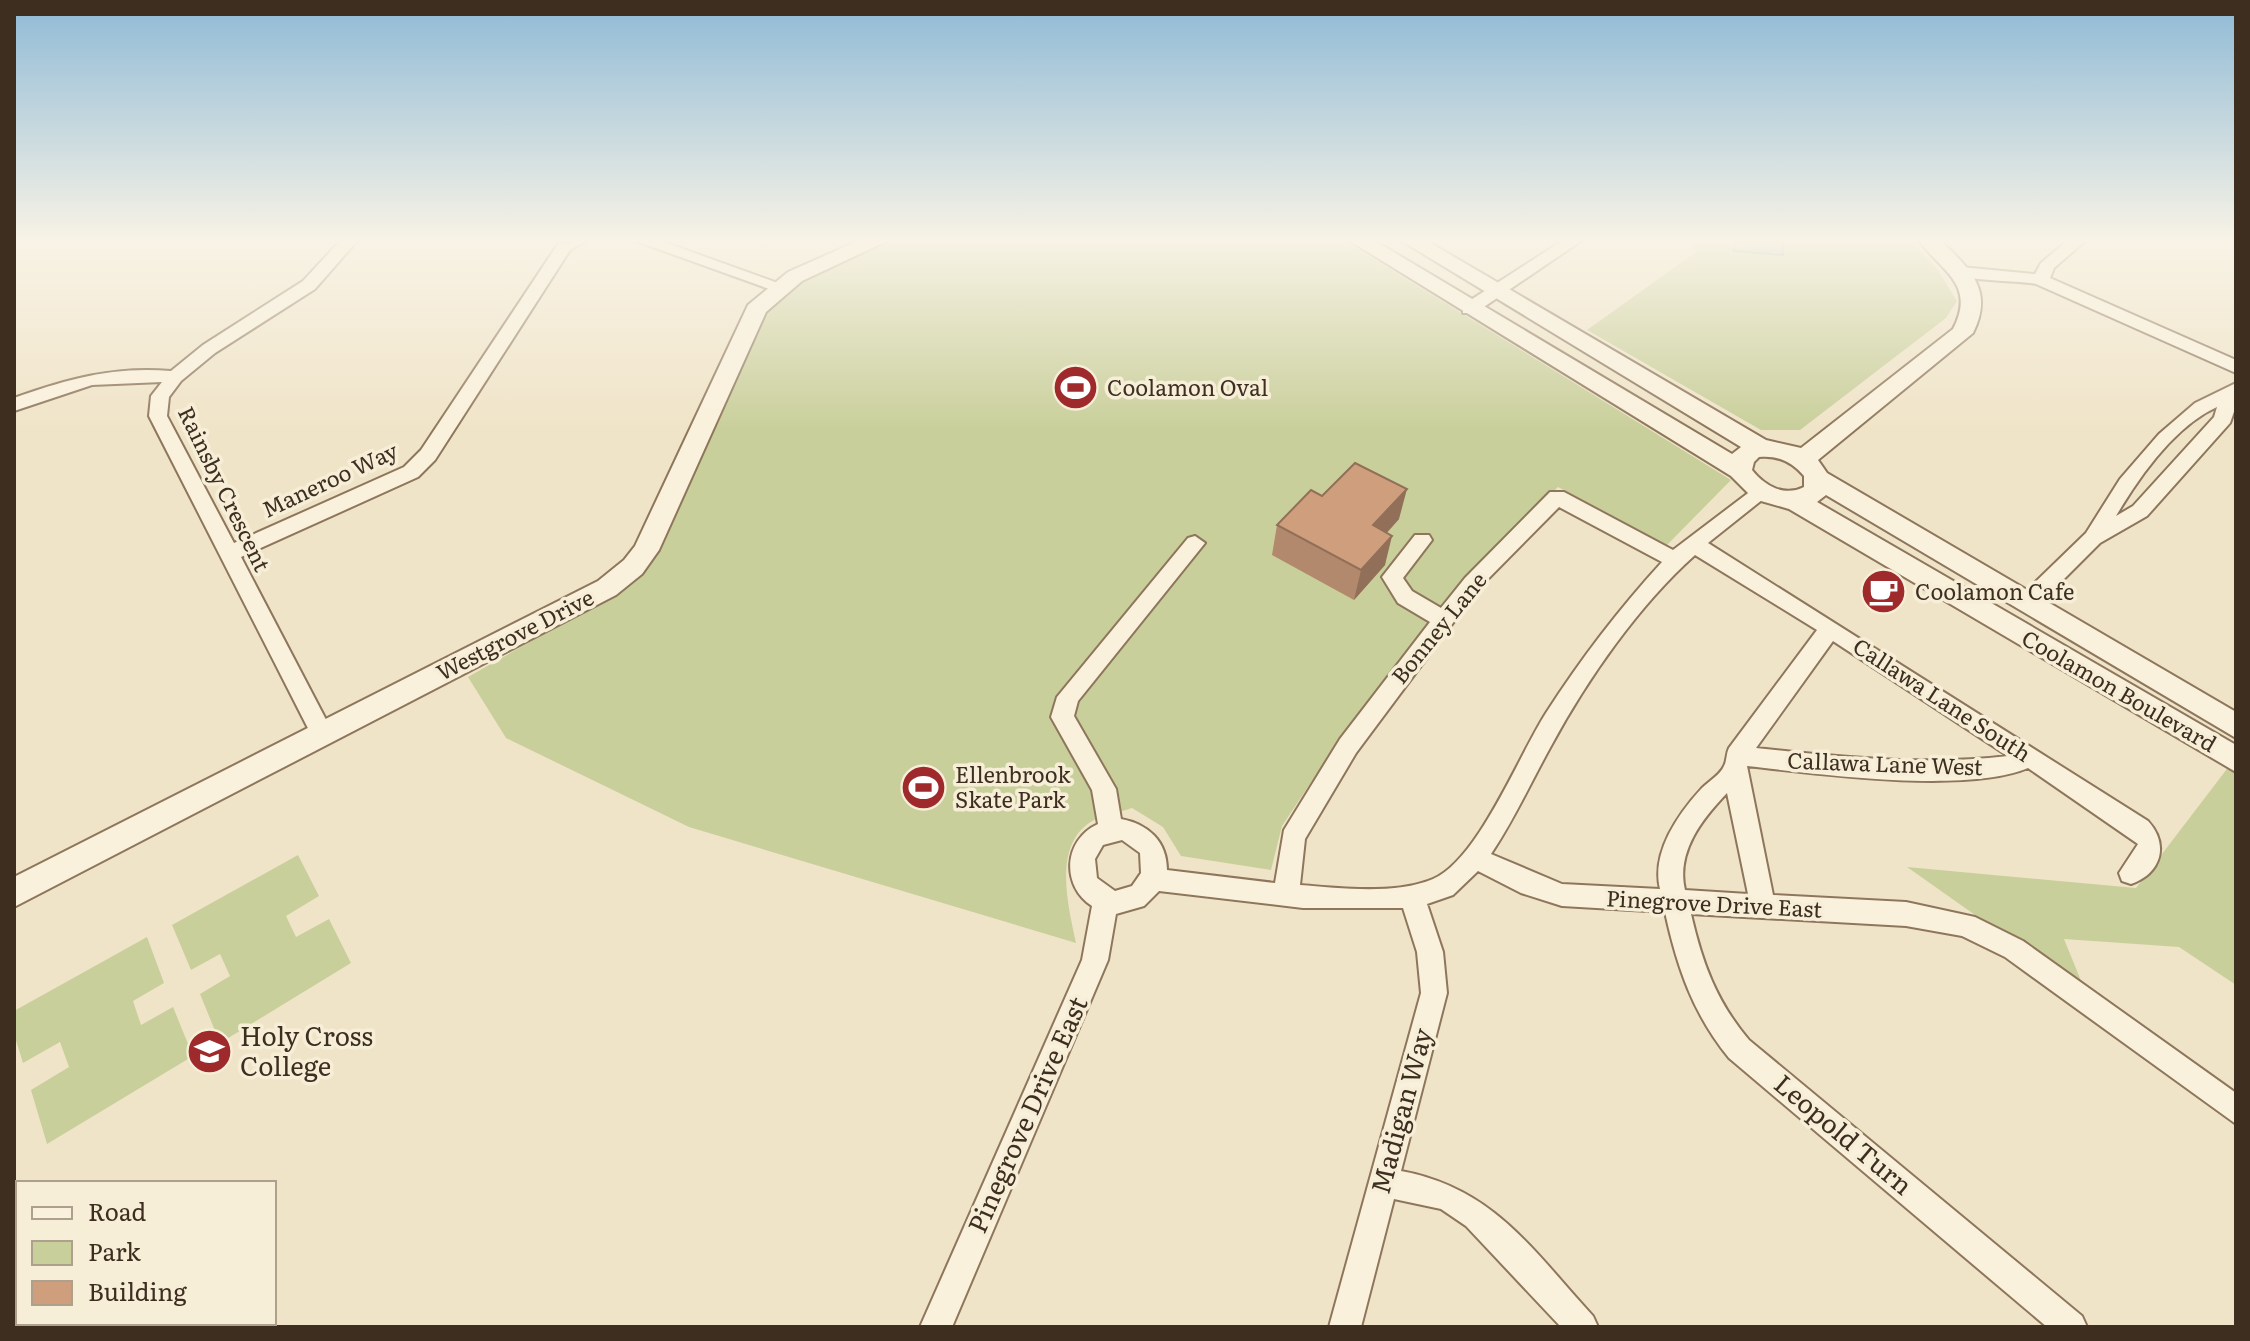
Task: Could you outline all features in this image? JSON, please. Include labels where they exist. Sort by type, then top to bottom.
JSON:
[{"type":"street","name":"Rainsby Crescent","points":[[280,304],[209,349],[175,377],[160,396],[158,416],[323,735]]},
{"type":"street","name":"Maneroo Way","points":[[229,554],[411,472],[428,455],[527,304]]},
{"type":"street","name":"Westgrove Drive","points":[[14,893],[607,588],[633,567],[646,550],[756,310],[762,304]]},
{"type":"street","points":[[1155,879],[1202,888],[1357,900],[1441,889],[1475,858],[1554,720],[1635,609],[1676,561],[1760,491],[1740,470],[1460,304]]},
{"type":"street","points":[[1469,309],[1478,304]]},
{"type":"street","points":[[1517,304],[1761,448]]},
{"type":"street","points":[[1794,500],[1815,492],[1810,469],[1962,333],[1975,304]]},
{"type":"street","points":[[2094,304],[2236,367]]},
{"type":"street","points":[[14,405],[95,376],[131,372],[175,377]]},
{"type":"street","points":[[2093,538],[2123,484],[2136,470],[2200,407],[2233,392]]},
{"type":"street","points":[[2028,602],[2093,538],[2140,511],[2223,419],[2233,392]]},
{"type":"street","points":[[1740,470],[1746,453],[1761,448]]},
{"type":"street","name":"Coolamon Boulevard","points":[[1761,448],[1782,450],[2236,726]]},
{"type":"street","name":"Coolamon Boulevard","points":[[1760,491],[1794,500],[2236,760]]},
{"type":"street","name":"Bonney Lane","points":[[1286,893],[1293,837],[1348,746],[1472,583],[1557,497],[1676,561]]},
{"type":"street","points":[[1422,540],[1392,577],[1405,597],[1443,619]]},
{"type":"street","points":[[1111,832],[1104,789],[1062,717],[1068,697],[1195,543]]},
{"type":"street","name":"Callawa Lane South","points":[[1695,545],[1830,628],[2145,833],[2151,849],[2131,873]]},
{"type":"street","name":"Leopold Turn","points":[[1830,628],[1736,764],[1709,793],[1671,859],[1669,876],[1693,978],[1716,1025],[1739,1049],[2071,1327]]},
{"type":"street","name":"Callawa Lane West","points":[[1736,764],[1784,761],[1967,770],[2010,767],[2023,764],[2031,757]]},
{"type":"street","points":[[1736,764],[1763,908]]},
{"type":"street","points":[[1122,831],[1144,840],[1156,858],[1155,879],[1148,888],[1129,899],[1106,899],[1086,885],[1079,863],[1089,843],[1111,832],[1122,831]]},
{"type":"street","name":"Pinegrove Drive East","points":[[1475,858],[1530,885],[1562,895],[1906,914],[1966,925],[2014,949],[2236,1110]]},
{"type":"street","name":"Madigan Way","points":[[1345,1327],[1434,993],[1430,952],[1411,895]]},
{"type":"street","name":"Pinegrove Drive East","points":[[936,1327],[1095,960],[1106,899]]},
{"type":"street","points":[[1383,1182],[1432,1192],[1458,1202],[1484,1223],[1582,1327]]},
{"type":"green space","points":[[771,304],[1446,304],[1731,480],[1667,545],[1558,487],[1468,577],[1343,734],[1282,826],[1271,870],[1181,856],[1163,827],[1132,808],[1100,817],[1082,829],[1073,842],[1068,858],[1067,893],[1076,943],[689,827],[506,738],[468,677],[611,596],[761,315]]},
{"type":"green space","points":[[1624,304],[1955,304],[1946,318],[1800,430],[1761,430],[1587,330]]},
{"type":"green space","points":[[2233,761],[2236,763],[2236,985],[2179,947],[2064,939],[2086,993],[1907,867],[2136,888]]},
{"type":"green space","points":[[298,855],[319,896],[286,916],[296,937],[329,919],[351,963],[220,1043],[200,994],[230,976],[220,954],[191,970],[172,925]]},
{"type":"green space","points":[[147,937],[164,983],[133,1001],[141,1025],[173,1007],[193,1056],[47,1144],[31,1090],[69,1067],[60,1042],[23,1063],[14,1034],[14,1011]]},
{"type":"building","points":[[1355,463],[1407,489],[1373,525],[1392,536],[1361,570],[1277,525],[1311,490],[1322,496]]},
{"type":"place","name":"Coolamon Oval","points":[[1076,388]]},
{"type":"place","name":"Coolamon Cafe","points":[[1884,592]]},
{"type":"place","name":"Ellenbrook Skate Park","points":[[924,788]]},
{"type":"place","name":"Holy Cross College","points":[[209,1052]]}]
